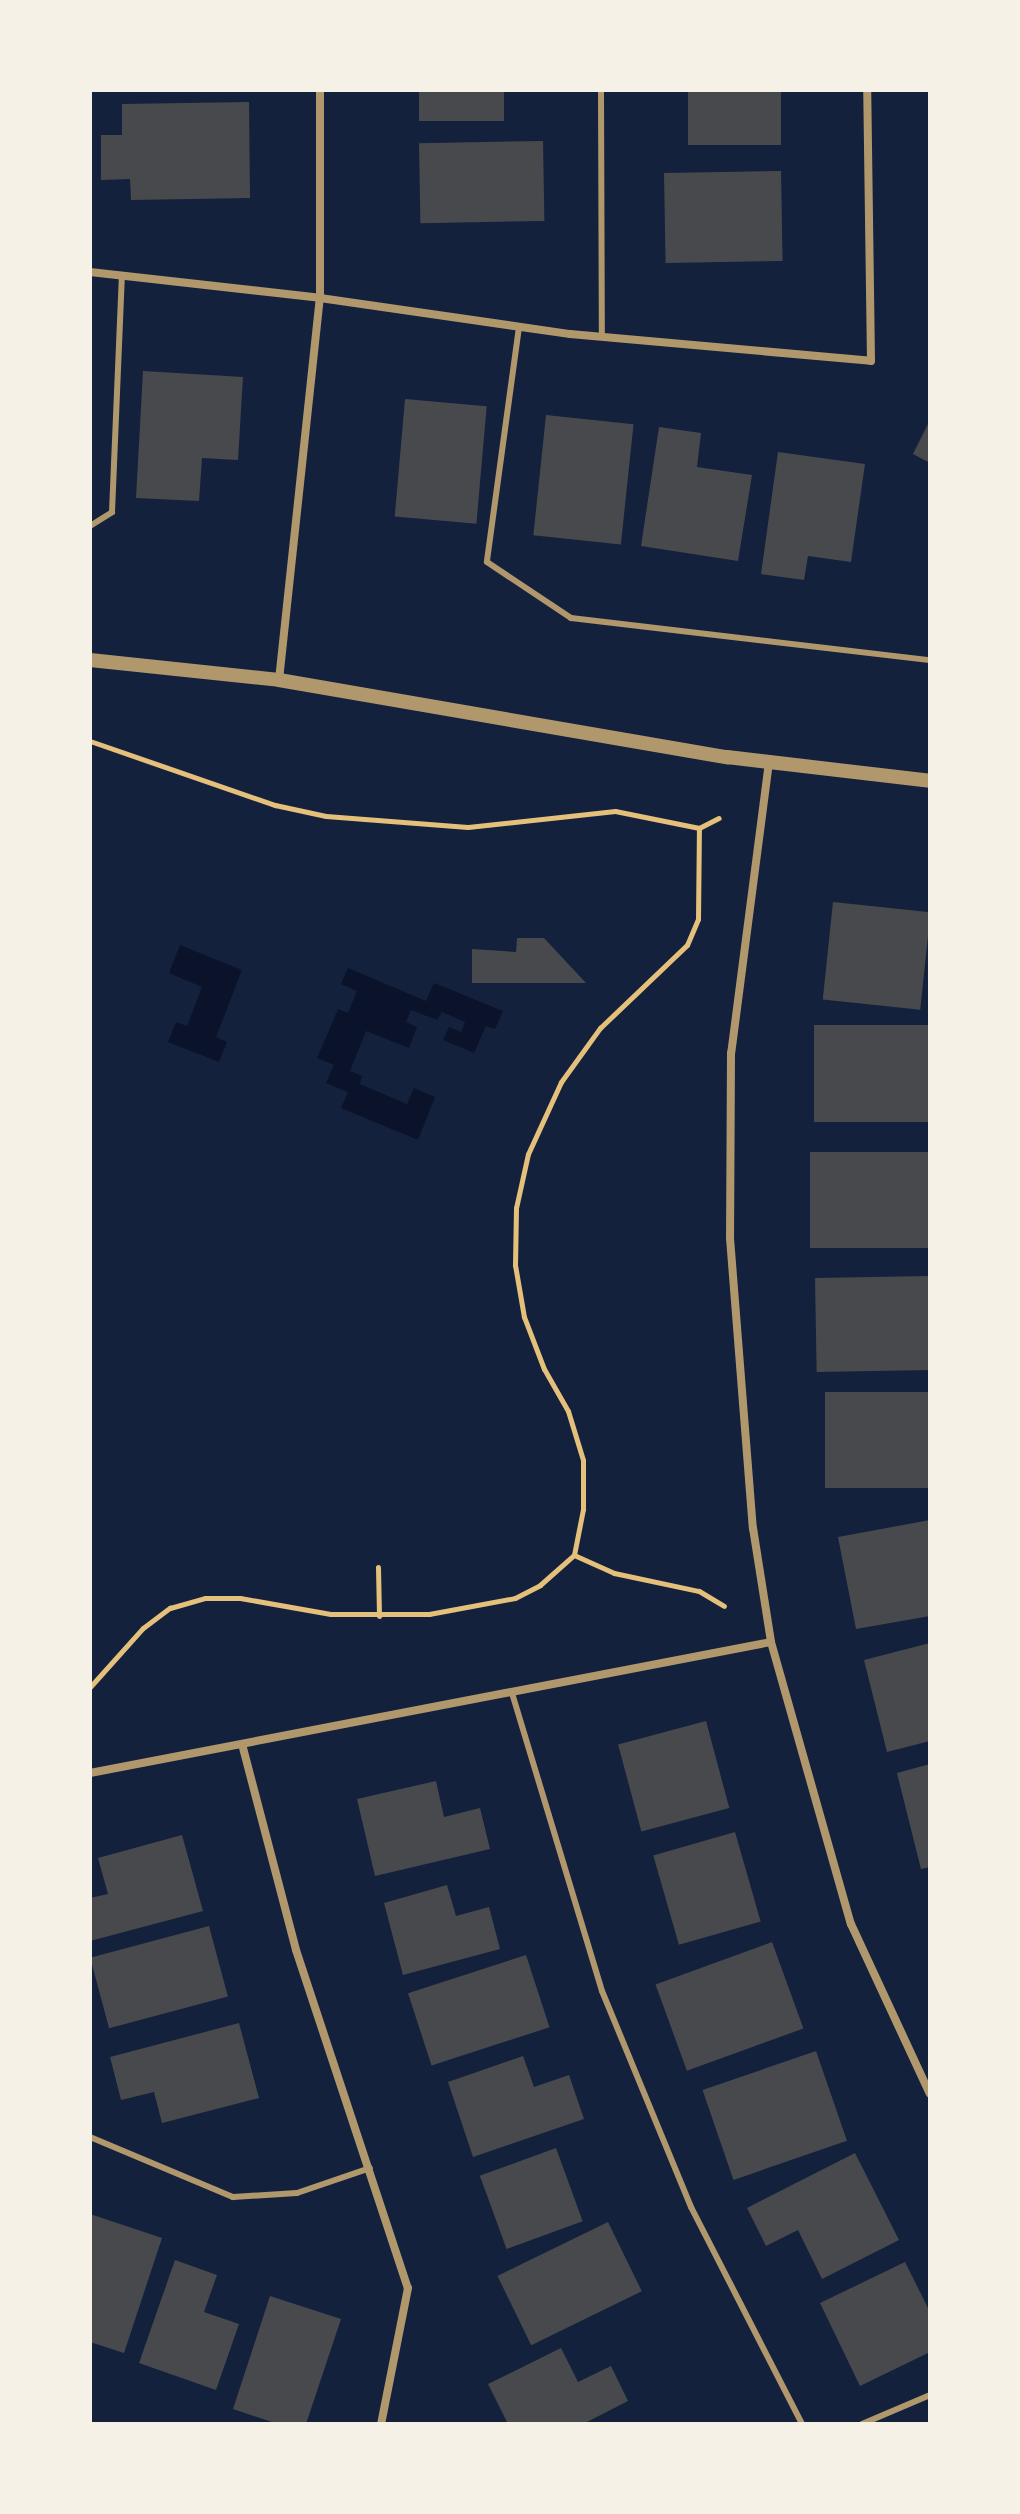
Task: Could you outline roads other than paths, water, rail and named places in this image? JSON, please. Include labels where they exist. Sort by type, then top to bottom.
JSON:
[{"type":"street","points":[[279,680],[320,298],[320,90]]},
{"type":"street","points":[[90,272],[320,298],[602,337],[871,361],[867,90]]},
{"type":"street","points":[[90,660],[279,680],[769,762],[930,781]]},
{"type":"street","points":[[769,762],[731,1053],[730,1238],[741,1427],[771,1642],[851,1924],[930,2094]]},
{"type":"street","points":[[90,1773],[771,1642]]},
{"type":"street","points":[[242,1744],[296,1950],[371,2167],[408,2288],[381,2424]]},
{"type":"lane","points":[[601,90],[602,337]]},
{"type":"lane","points":[[90,526],[112,512],[122,275]]},
{"type":"lane","points":[[519,327],[487,562],[571,618],[930,660]]},
{"type":"lane","points":[[512,1693],[602,1991],[691,2207],[802,2424]]},
{"type":"lane","points":[[90,2137],[233,2197],[297,2193],[371,2167]]},
{"type":"lane","points":[[862,2424],[930,2395]]},
{"type":"water","points":[[180,945],[242,970],[216,1037],[227,1042],[219,1062],[168,1042],[176,1022],[187,1026],[202,987],[169,973]]},
{"type":"water","points":[[348,968],[426,1001],[434,983],[503,1011],[495,1029],[486,1026],[474,1053],[443,1040],[449,1027],[461,1032],[465,1022],[442,1012],[437,1020],[411,1010],[406,1022],[417,1027],[409,1048],[366,1031],[350,1071],[362,1076],[360,1084],[407,1104],[414,1088],[435,1097],[418,1140],[341,1108],[348,1092],[326,1083],[334,1065],[317,1058],[338,1009],[348,1013],[357,991],[341,984]]}]
